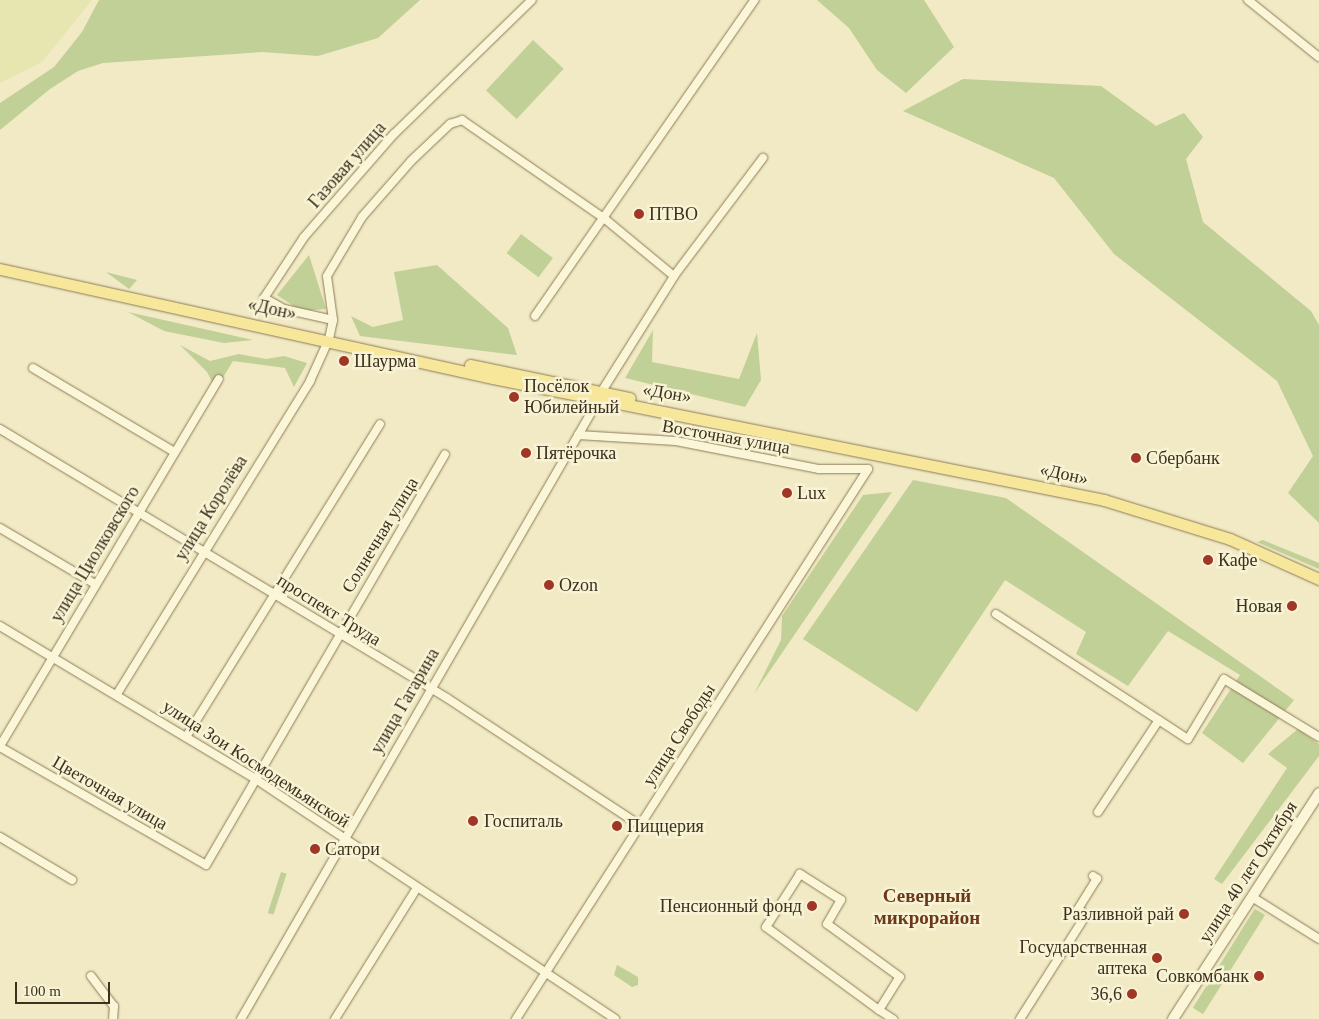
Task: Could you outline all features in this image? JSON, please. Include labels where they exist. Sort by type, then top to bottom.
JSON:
[{"type":"main road","name":"«Дон»","points":[[0,269],[1104,500],[1230,539],[1319,579]]},
{"type":"street","name":"Газовая улица","points":[[332,320],[284,309],[264,298],[304,237],[394,134],[532,0]]},
{"type":"street","points":[[535,316],[605,219],[755,0]]},
{"type":"street","points":[[1248,0],[1319,57]]},
{"type":"street","points":[[329,339],[332,320],[327,276],[362,216],[411,161],[456,122],[462,120],[605,219],[674,276]]},
{"type":"street","name":"улица Гагарина","points":[[241,1019],[343,838],[601,395],[674,276],[763,158]]},
{"type":"street","name":"улица Королёва","points":[[117,694],[202,549],[310,380],[329,339]]},
{"type":"street","points":[[33,368],[173,451]]},
{"type":"street","name":"улица Циолковского","points":[[0,747],[51,656],[138,513],[173,451],[219,379]]},
{"type":"street","points":[[186,737],[276,595],[380,424]]},
{"type":"street","name":"проспект Труда","points":[[0,429],[138,513],[202,549],[429,689],[638,824]]},
{"type":"street","name":"Восточная улица","points":[[578,435],[676,441],[819,469],[868,469]]},
{"type":"street","name":"Солнечная улица","points":[[206,865],[254,778],[445,455]]},
{"type":"street","name":"улица Свободы","points":[[516,1019],[638,824],[868,469]]},
{"type":"street","points":[[0,528],[95,584]]},
{"type":"street","points":[[996,614],[1188,739],[1224,680],[1319,737]]},
{"type":"street","name":"улица Зои Космодемьянской","points":[[0,626],[117,694],[254,778],[544,974],[615,1019]]},
{"type":"street","points":[[1098,812],[1159,720]]},
{"type":"street","name":"Цветочная улица","points":[[0,747],[206,865]]},
{"type":"street","name":"улица 40 лет Октября","points":[[1173,1019],[1319,793]]},
{"type":"street","points":[[0,836],[72,880]]},
{"type":"street","points":[[880,1010],[900,977],[827,924],[841,900],[800,874],[766,927],[880,1010],[893,1019]]},
{"type":"street","points":[[1020,1019],[1086,915],[1078,909],[1097,879],[1092,876]]},
{"type":"street","points":[[335,1019],[418,888]]},
{"type":"street","points":[[1252,897],[1319,939]]},
{"type":"street","points":[[91,976],[114,1006],[113,1019]]},
{"type":"green space","points":[[0,0],[92,0],[42,62],[0,83]]},
{"type":"green space","points":[[99,0],[420,0],[378,38],[318,56],[262,52],[103,63],[78,71],[50,89],[0,130],[0,103],[54,67],[82,32]]},
{"type":"green space","points":[[817,0],[924,0],[954,47],[906,93],[877,70],[849,28]]},
{"type":"green space","points":[[533,40],[564,69],[517,119],[486,90]]},
{"type":"green space","points":[[963,79],[1101,86],[1156,126],[1184,113],[1203,137],[1186,159],[1203,222],[1311,311],[1319,325],[1319,523],[1288,493],[1313,456],[1277,381],[1114,254],[1054,178],[903,111]]},
{"type":"green space","points":[[521,234],[553,258],[539,277],[507,253]]},
{"type":"green space","points":[[309,255],[326,309],[301,311],[277,295]]},
{"type":"green space","points":[[437,265],[508,328],[517,355],[360,336],[351,316],[373,327],[403,320],[394,272]]},
{"type":"green space","points":[[106,272],[137,280],[129,289]]},
{"type":"green space","points":[[128,312],[253,340],[224,343],[164,331]]},
{"type":"green space","points":[[653,330],[652,362],[739,379],[757,333],[761,380],[745,407],[625,378]]},
{"type":"green space","points":[[180,345],[210,361],[239,354],[266,359],[284,356],[307,363],[294,387],[285,368],[233,361],[216,389],[207,372]]},
{"type":"green space","points":[[913,480],[1006,498],[1294,700],[1243,763],[1202,733],[1240,675],[1168,631],[1128,686],[1076,654],[1086,632],[1005,580],[917,712],[803,639]]},
{"type":"green space","points":[[892,492],[754,694],[781,640],[782,616],[863,495]]},
{"type":"green space","points":[[1263,540],[1319,563],[1319,569],[1257,542]]},
{"type":"green space","points":[[1298,729],[1319,744],[1319,756],[1222,884],[1214,879],[1287,768],[1268,754]]},
{"type":"green space","points":[[281,872],[287,874],[273,915],[268,913]]},
{"type":"green space","points":[[1255,909],[1265,915],[1203,1014],[1193,1008]]},
{"type":"green space","points":[[617,965],[638,977],[638,985],[632,987],[614,975]]},
{"type":"place","name":"ПТВО","points":[[639,214]]},
{"type":"place","name":"Шаурма","points":[[344,361]]},
{"type":"place","name":"Посёлок Юбилейный","points":[[514,397]]},
{"type":"place","name":"Пятёрочка","points":[[526,453]]},
{"type":"place","name":"Сбербанк","points":[[1136,458]]},
{"type":"place","name":"Lux","points":[[787,493]]},
{"type":"place","name":"Кафе","points":[[1208,560]]},
{"type":"place","name":"Ozon","points":[[549,585]]},
{"type":"place","name":"Новая","points":[[1292,606]]},
{"type":"place","name":"Госпиталь","points":[[473,821]]},
{"type":"place","name":"Пиццерия","points":[[617,826]]},
{"type":"place","name":"Сатори","points":[[315,849]]},
{"type":"place","name":"Пенсионный фонд","points":[[812,906]]},
{"type":"place","name":"Разливной рай","points":[[1184,914]]},
{"type":"place","name":"Государственная аптека","points":[[1157,958]]},
{"type":"place","name":"Совкомбанк","points":[[1259,976]]},
{"type":"place","name":"36,6","points":[[1132,994]]},
{"type":"district","name":"Северный микрорайон","points":[[927,907]]}]
